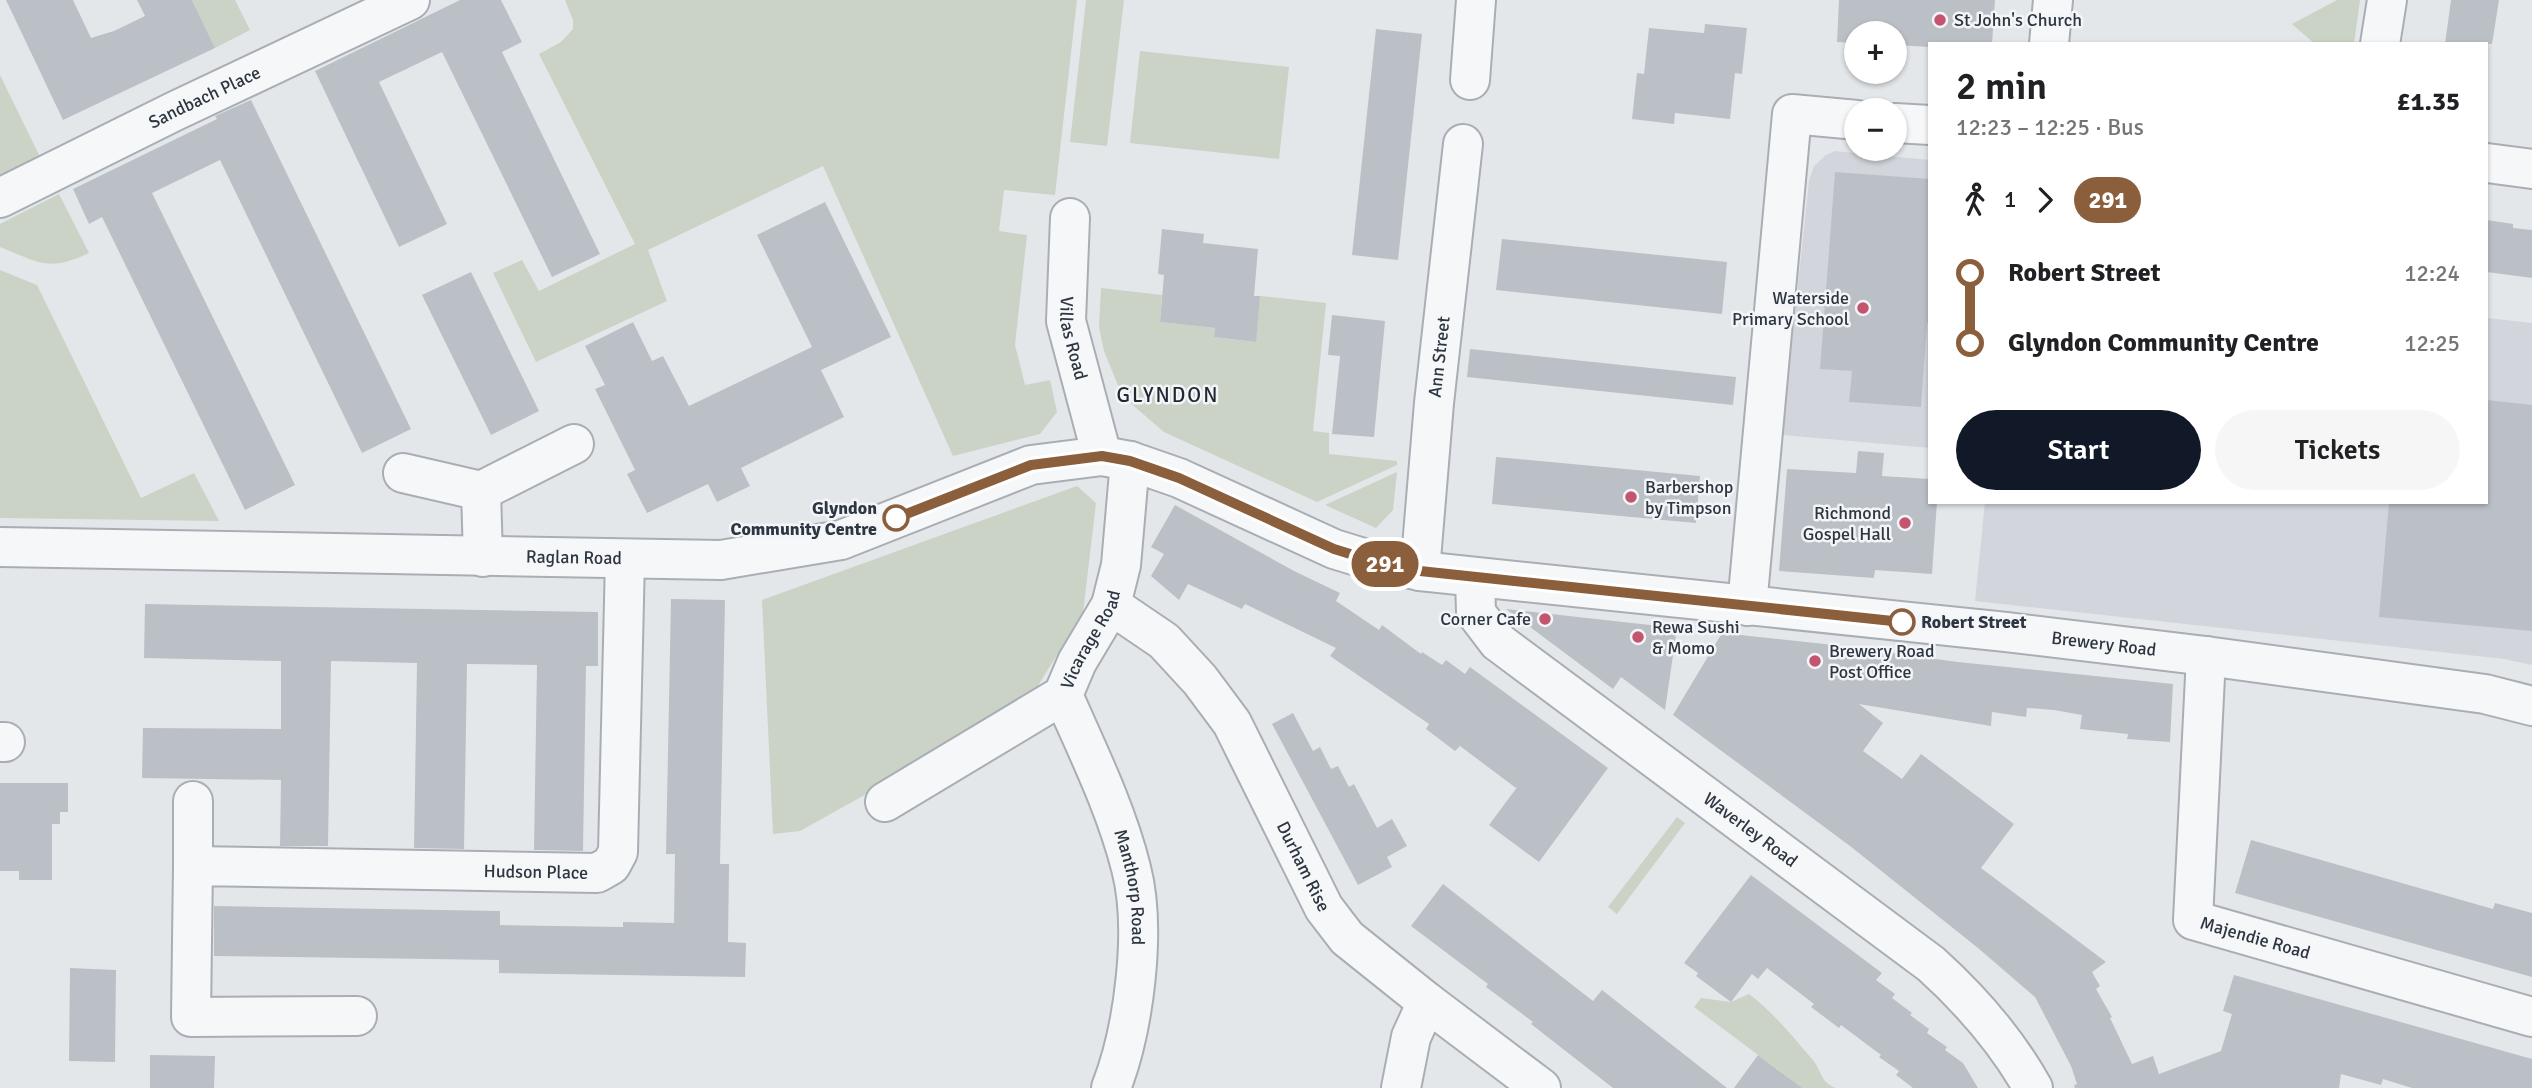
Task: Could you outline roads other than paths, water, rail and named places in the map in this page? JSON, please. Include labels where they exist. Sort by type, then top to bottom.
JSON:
[{"type":"street","name":"Sandbach Place","points":[[0,198],[410,0]]},
{"type":"street","points":[[1470,80],[1476,0]]},
{"type":"street","points":[[2049,42],[2053,0]]},
{"type":"street","points":[[2381,42],[2387,0]]},
{"type":"street","points":[[1747,606],[1791,114],[1844,119]]},
{"type":"street","points":[[1907,123],[1928,125]]},
{"type":"street","name":"Ann Street","points":[[1420,571],[1434,403],[1463,144]]},
{"type":"street","points":[[2488,163],[2532,169]]},
{"type":"street","name":"Villas Road","points":[[1070,218],[1066,321],[1116,458]]},
{"type":"street","points":[[402,473],[481,491],[574,444]]},
{"type":"street","points":[[1116,458],[1179,478],[1334,549],[1420,571]]},
{"type":"street","name":"Raglan Road","points":[[0,547],[721,560],[841,540],[1031,465],[1116,458]]},
{"type":"street","name":"Vicarage Road","points":[[885,802],[1063,695],[1077,662],[1111,605],[1121,565],[1116,458]]},
{"type":"street","points":[[481,491],[483,557]]},
{"type":"street","name":"Hudson Place","points":[[193,866],[597,873],[611,865],[618,852],[625,559]]},
{"type":"street","name":"Brewery Road","points":[[1420,571],[2006,632],[2206,656],[2486,694],[2532,706]]},
{"type":"street","name":"Waverley Road","points":[[1475,577],[1476,613],[1498,642],[1931,964],[1958,988],[1993,1026],[2033,1088]]},
{"type":"street","name":"Durham Rise","points":[[1111,605],[1164,641],[1200,680],[1232,723],[1324,908],[1347,938],[1542,1088]]},
{"type":"street","name":"Majendie Road","points":[[2206,656],[2193,920],[2532,1017]]},
{"type":"street","name":"Manthorp Road","points":[[1063,695],[1109,799],[1132,870],[1139,940],[1132,1008],[1111,1088]]},
{"type":"street","points":[[193,801],[191,1017],[357,1016]]},
{"type":"street","points":[[1401,1088],[1411,1037],[1427,1002]]},
{"type":"place","name":"St John's Church","points":[[1940,20]]},
{"type":"place","name":"Waterside Primary School","points":[[1863,308]]},
{"type":"place","name":"Barbershop by Timpson","points":[[1631,497]]},
{"type":"place","name":"Glyndon Community Centre","points":[[896,518]]},
{"type":"place","name":"Richmond Gospel Hall","points":[[1905,523]]},
{"type":"place","name":"Corner Cafe","points":[[1545,619]]},
{"type":"place","name":"Robert Street","points":[[1902,622]]},
{"type":"place","name":"Rewa Sushi & Momo","points":[[1638,637]]},
{"type":"place","name":"Brewery Road Post Office","points":[[1815,661]]},
{"type":"district","name":"GLYNDON","points":[[1168,395]]}]
